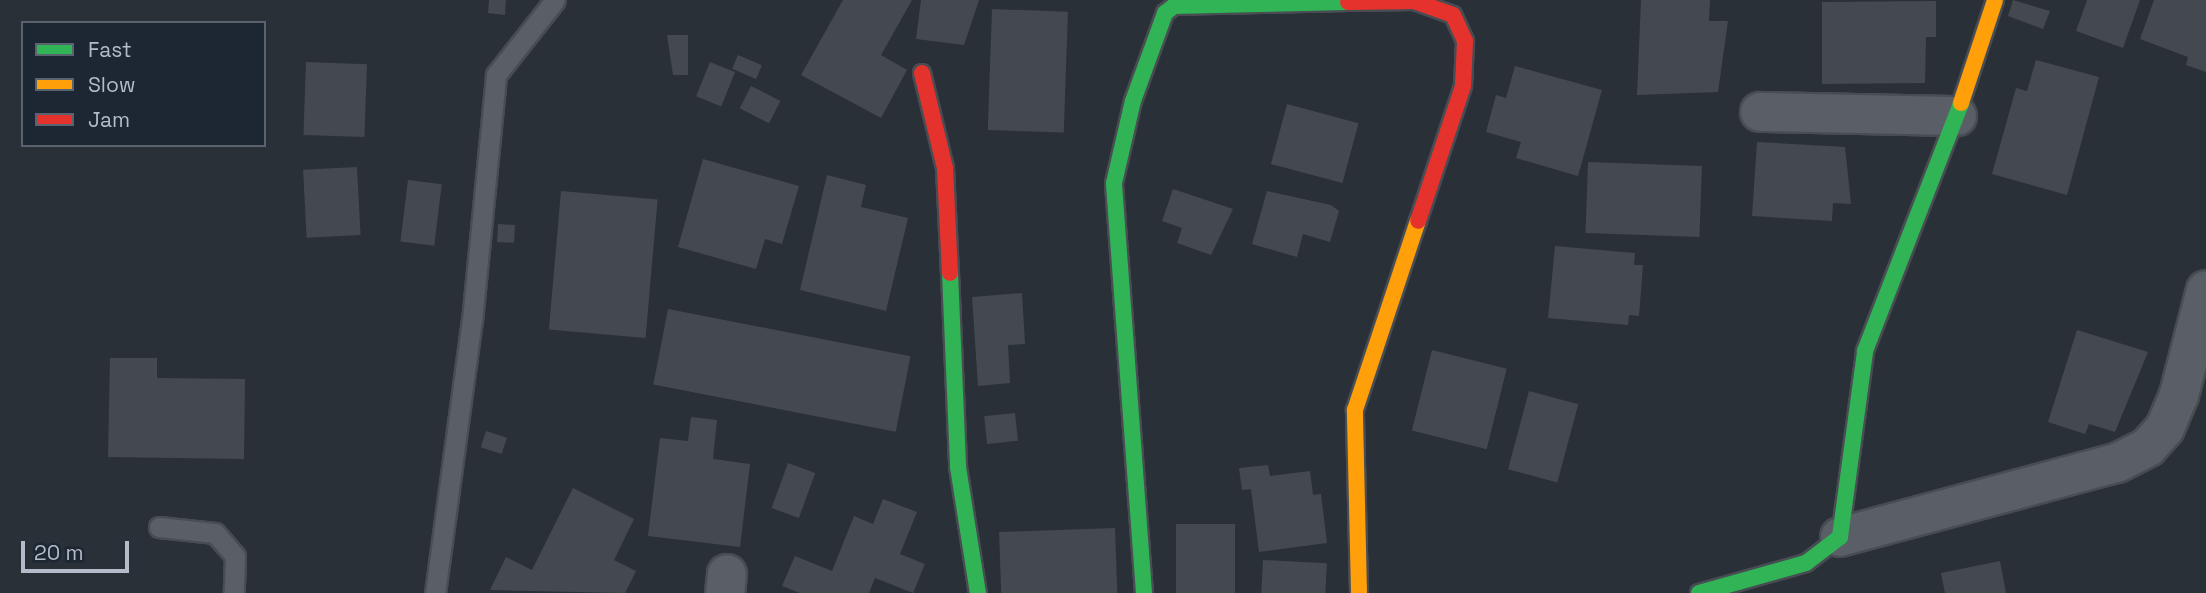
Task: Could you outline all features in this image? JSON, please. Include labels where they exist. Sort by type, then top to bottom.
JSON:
[{"type":"street","points":[[1840,537],[1865,351],[1957,116],[1995,0]]},
{"type":"street","points":[[1144,593],[1114,183],[1133,101],[1165,13],[1174,6],[1414,1],[1453,15],[1465,41],[1463,86],[1393,279],[1355,410],[1359,593]]},
{"type":"street","points":[[922,73],[945,168],[958,467],[978,593]]},
{"type":"street","points":[[1760,112],[1957,116]]},
{"type":"street","points":[[1699,593],[1806,563],[1840,537],[2117,463],[2148,447],[2165,428],[2179,395],[2206,290]]},
{"type":"lane","points":[[435,593],[472,321],[496,75],[555,0]]},
{"type":"lane","points":[[159,527],[215,533],[235,556],[234,593]]},
{"type":"building","points":[[489,0],[506,0],[505,15],[488,13]]},
{"type":"building","points":[[843,0],[912,0],[881,55],[907,70],[881,118],[801,75]]},
{"type":"building","points":[[921,0],[979,0],[964,45],[916,39]]},
{"type":"building","points":[[1641,0],[1710,0],[1709,21],[1728,21],[1718,92],[1637,95]]},
{"type":"building","points":[[2013,0],[2050,11],[2043,29],[2008,16]]},
{"type":"building","points":[[2087,0],[2140,0],[2123,48],[2076,31]]},
{"type":"building","points":[[2154,0],[2206,0],[2206,72],[2186,65],[2188,57],[2140,39]]},
{"type":"building","points":[[1936,1],[1936,37],[1926,37],[1925,83],[1822,84],[1822,2]]},
{"type":"building","points":[[992,9],[1068,12],[1064,133],[988,130]]},
{"type":"building","points":[[667,35],[688,35],[688,75],[673,75]]},
{"type":"building","points":[[738,55],[762,65],[756,79],[732,69]]},
{"type":"building","points":[[2036,60],[2099,77],[2067,195],[1992,174],[2016,88],[2027,91]]},
{"type":"building","points":[[306,62],[367,64],[364,137],[303,135]]},
{"type":"building","points":[[710,62],[735,72],[721,106],[696,96]]},
{"type":"building","points":[[1515,66],[1602,90],[1578,176],[1516,158],[1521,142],[1486,132],[1496,95],[1506,98]]},
{"type":"building","points":[[751,86],[780,101],[769,123],[740,108]]},
{"type":"building","points":[[1287,104],[1358,123],[1342,183],[1271,164]]},
{"type":"building","points":[[1757,142],[1845,147],[1851,204],[1833,203],[1832,221],[1752,216]]},
{"type":"building","points":[[703,159],[799,186],[782,244],[765,239],[756,269],[678,247]]},
{"type":"building","points":[[1588,162],[1702,166],[1699,237],[1586,233]]},
{"type":"building","points":[[357,167],[361,235],[307,238],[303,170]]},
{"type":"building","points":[[827,175],[866,185],[861,207],[908,218],[886,311],[800,290]]},
{"type":"building","points":[[408,180],[442,184],[434,246],[400,242]]},
{"type":"building","points":[[1173,189],[1233,209],[1211,255],[1177,243],[1182,228],[1162,221]]},
{"type":"building","points":[[561,191],[658,199],[646,338],[549,329]]},
{"type":"building","points":[[1267,191],[1331,205],[1339,211],[1330,242],[1303,234],[1297,257],[1252,244]]},
{"type":"building","points":[[498,224],[515,225],[514,243],[497,242]]},
{"type":"building","points":[[1555,246],[1635,253],[1634,265],[1643,265],[1639,316],[1629,315],[1628,325],[1548,318]]},
{"type":"building","points":[[1022,293],[1025,344],[1008,345],[1010,383],[978,386],[972,297]]},
{"type":"building","points":[[668,309],[910,356],[896,432],[653,385]]},
{"type":"building","points":[[2077,330],[2148,352],[2115,432],[2089,424],[2085,434],[2048,422]]},
{"type":"building","points":[[1432,350],[1507,369],[1487,449],[1412,431]]},
{"type":"building","points":[[110,358],[157,358],[157,378],[245,379],[244,459],[108,457]]},
{"type":"building","points":[[1529,391],[1578,404],[1557,482],[1508,469]]},
{"type":"building","points":[[1015,413],[1018,441],[987,444],[984,416]]},
{"type":"building","points":[[691,417],[717,420],[713,459],[750,464],[740,547],[648,536],[660,438],[688,441]]},
{"type":"building","points":[[486,431],[507,438],[502,454],[481,447]]},
{"type":"building","points":[[788,463],[815,473],[799,518],[772,508]]},
{"type":"building","points":[[1268,465],[1270,476],[1310,471],[1313,495],[1321,494],[1327,543],[1259,552],[1251,489],[1242,490],[1239,468]]},
{"type":"building","points":[[573,488],[634,519],[614,560],[636,571],[625,593],[490,590],[506,557],[532,570]]},
{"type":"building","points":[[883,499],[917,512],[900,554],[925,564],[913,593],[875,578],[869,593],[800,593],[782,586],[795,556],[832,571],[854,516],[873,524]]},
{"type":"building","points":[[1176,524],[1235,524],[1235,593],[1176,593]]},
{"type":"building","points":[[1115,528],[1117,593],[1001,593],[999,532]]},
{"type":"building","points":[[1263,560],[1327,563],[1325,593],[1261,593]]},
{"type":"building","points":[[2000,561],[2006,593],[1945,593],[1941,573]]},
{"type":"traffic: fast","points":[[1144,593],[1114,183],[1133,101],[1165,13],[1174,6],[1348,2]]},
{"type":"traffic: fast","points":[[1699,593],[1806,563],[1840,537],[1865,351],[1961,103]]},
{"type":"traffic: fast","points":[[950,273],[958,467],[978,593]]},
{"type":"traffic: slow","points":[[1961,103],[1995,0]]},
{"type":"traffic: slow","points":[[1359,593],[1355,410],[1418,221]]},
{"type":"traffic: jam","points":[[1348,2],[1414,1],[1453,15],[1465,41],[1463,86],[1418,221]]},
{"type":"traffic: jam","points":[[922,73],[945,168],[950,273]]}]
